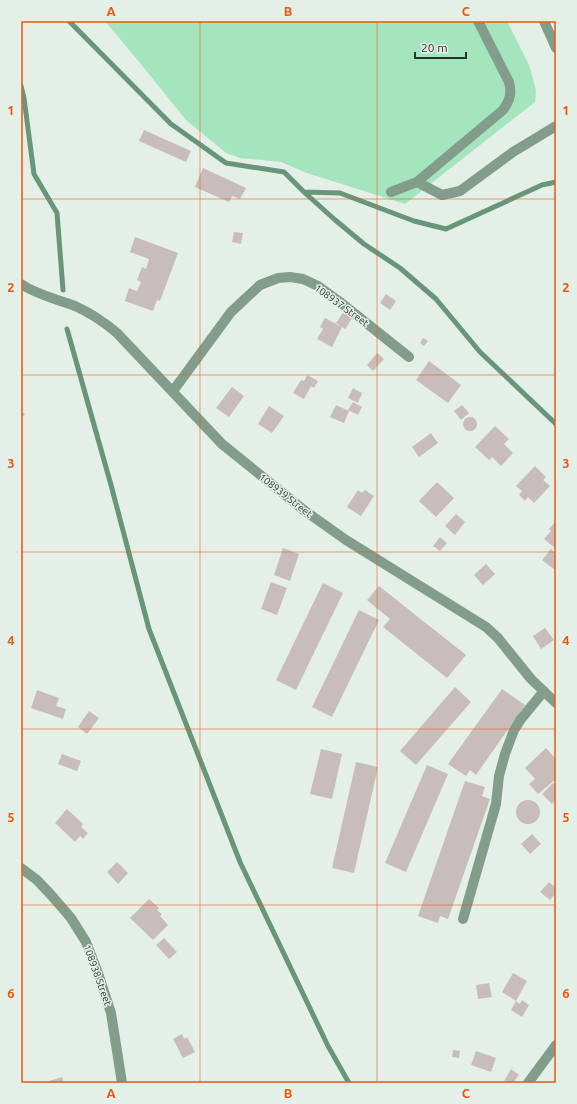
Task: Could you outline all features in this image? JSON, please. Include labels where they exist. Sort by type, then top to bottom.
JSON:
[{"type":"street","points":[[391,192],[417,182],[503,110],[509,102],[511,90],[509,82],[478,21]]},
{"type":"street","points":[[544,21],[556,48]]},
{"type":"street","points":[[417,182],[442,195],[460,191],[513,152],[556,126]]},
{"type":"street","name":"108937 Street","points":[[173,391],[231,312],[260,285],[278,278],[290,277],[303,279],[318,286],[409,357]]},
{"type":"street","name":"108939 Street","points":[[21,284],[44,295],[86,311],[117,333],[222,444],[304,511],[346,540],[486,627],[498,638],[532,680],[556,703]]},
{"type":"street","points":[[463,919],[496,804],[499,776],[505,754],[514,730],[544,691]]},
{"type":"street","name":"108938 Street","points":[[21,868],[37,880],[52,896],[71,918],[86,942],[111,1013],[122,1083]]},
{"type":"street","points":[[528,1083],[556,1045]]},
{"type":"green space","points":[[105,21],[507,21],[529,65],[536,90],[535,102],[405,204],[307,173],[281,162],[240,158],[226,153],[186,120]]},
{"type":"building","points":[[144,130],[191,151],[186,162],[139,141]]},
{"type":"building","points":[[203,168],[246,188],[240,199],[232,196],[229,202],[195,187]]},
{"type":"building","points":[[234,232],[243,233],[241,244],[232,242]]},
{"type":"building","points":[[135,237],[178,253],[160,301],[157,300],[153,311],[125,301],[129,288],[137,291],[141,282],[137,280],[142,267],[146,269],[149,259],[130,252]]},
{"type":"building","points":[[386,294],[396,301],[390,310],[380,303]]},
{"type":"building","points":[[344,311],[353,317],[345,329],[336,323]]},
{"type":"building","points":[[325,318],[342,327],[332,347],[317,339],[323,329],[320,327]]},
{"type":"building","points":[[423,338],[428,341],[424,346],[420,343]]},
{"type":"building","points":[[377,353],[384,359],[373,371],[367,365]]},
{"type":"building","points":[[429,361],[461,385],[448,403],[416,380]]},
{"type":"building","points":[[307,375],[318,381],[314,388],[311,386],[304,399],[293,393],[301,380],[304,381]]},
{"type":"building","points":[[232,387],[244,396],[229,417],[216,408]]},
{"type":"building","points":[[353,388],[362,393],[358,403],[348,398]]},
{"type":"building","points":[[353,402],[362,407],[358,415],[348,410]]},
{"type":"building","points":[[336,405],[349,411],[344,423],[330,417]]},
{"type":"building","points":[[462,405],[469,413],[461,420],[454,411]]},
{"type":"building","points":[[269,406],[284,416],[272,433],[258,424]]},
{"type":"building","points":[[21,411],[25,414],[21,419]]},
{"type":"building","points":[[467,417],[473,417],[477,421],[477,427],[473,431],[467,431],[463,427],[463,421]]},
{"type":"building","points":[[495,426],[509,439],[504,444],[513,453],[501,466],[492,457],[489,460],[475,447]]},
{"type":"building","points":[[431,433],[438,443],[419,457],[412,447]]},
{"type":"building","points":[[535,466],[546,477],[543,480],[550,486],[534,503],[528,497],[525,501],[519,495],[522,491],[516,486]]},
{"type":"building","points":[[437,482],[454,498],[436,517],[419,501]]},
{"type":"building","points":[[358,490],[362,493],[365,490],[374,496],[361,516],[347,507]]},
{"type":"building","points":[[456,514],[465,522],[455,535],[445,526]]},
{"type":"building","points":[[556,521],[556,549],[544,539],[551,531],[549,529]]},
{"type":"building","points":[[440,537],[447,543],[440,551],[433,546]]},
{"type":"building","points":[[283,548],[299,554],[290,581],[274,575]]},
{"type":"building","points":[[551,549],[556,553],[555,570],[542,560]]},
{"type":"building","points":[[486,564],[495,574],[483,585],[474,575]]},
{"type":"building","points":[[271,582],[287,588],[277,615],[261,609]]},
{"type":"building","points":[[323,583],[343,593],[296,690],[276,680]]},
{"type":"building","points":[[379,586],[466,655],[447,678],[383,627],[390,619],[367,600]]},
{"type":"building","points":[[359,610],[379,620],[332,717],[312,707]]},
{"type":"building","points":[[545,628],[554,640],[541,649],[533,636]]},
{"type":"building","points":[[455,687],[471,702],[416,765],[400,751]]},
{"type":"building","points":[[502,689],[525,705],[476,775],[470,770],[466,776],[448,764]]},
{"type":"building","points":[[37,690],[59,698],[56,706],[66,709],[63,719],[31,708]]},
{"type":"building","points":[[89,711],[99,718],[87,734],[78,727]]},
{"type":"building","points":[[546,748],[556,759],[556,779],[538,794],[529,784],[535,779],[525,768]]},
{"type":"building","points":[[321,749],[342,754],[332,799],[310,794]]},
{"type":"building","points":[[62,754],[81,761],[77,771],[58,764]]},
{"type":"building","points":[[356,762],[378,767],[354,873],[332,868]]},
{"type":"building","points":[[427,765],[448,774],[406,872],[385,863]]},
{"type":"building","points":[[465,781],[485,787],[482,796],[490,799],[448,919],[440,916],[438,923],[418,916]]},
{"type":"building","points":[[553,783],[556,787],[556,799],[552,804],[542,794]]},
{"type":"building","points":[[523,800],[533,800],[540,807],[540,817],[533,824],[523,824],[516,817],[516,807]]},
{"type":"building","points":[[67,809],[83,824],[81,827],[88,833],[83,839],[80,836],[75,842],[55,823]]},
{"type":"building","points":[[532,834],[541,844],[530,854],[521,844]]},
{"type":"building","points":[[117,862],[128,873],[118,884],[107,872]]},
{"type":"building","points":[[549,882],[556,888],[556,893],[550,900],[540,892]]},
{"type":"building","points":[[149,899],[159,908],[157,910],[162,914],[160,916],[168,925],[153,940],[130,918]]},
{"type":"building","points":[[164,938],[177,952],[169,959],[156,945]]},
{"type":"building","points":[[513,973],[527,981],[516,1001],[502,992]]},
{"type":"building","points":[[489,983],[492,997],[478,999],[476,985]]},
{"type":"building","points":[[522,1000],[529,1005],[522,1017],[511,1010],[516,1001],[520,1004]]},
{"type":"building","points":[[182,1034],[184,1039],[187,1037],[195,1052],[183,1058],[173,1039]]},
{"type":"building","points":[[453,1050],[460,1051],[459,1058],[452,1057]]},
{"type":"building","points":[[476,1051],[496,1058],[491,1072],[471,1065]]},
{"type":"building","points":[[511,1069],[519,1075],[513,1083],[503,1083]]},
{"type":"building","points":[[62,1077],[64,1083],[50,1083],[49,1081]]},
{"type":"waterway","points":[[69,21],[171,124],[226,163],[284,172],[304,192],[340,193],[414,221],[446,229],[542,185],[556,182]]},
{"type":"waterway","points":[[21,86],[24,98],[34,174],[57,213],[63,290]]},
{"type":"waterway","points":[[304,192],[364,244],[400,268],[436,299],[480,352],[556,424]]},
{"type":"waterway","points":[[67,329],[111,485],[149,629],[240,862],[328,1046],[349,1083]]}]
